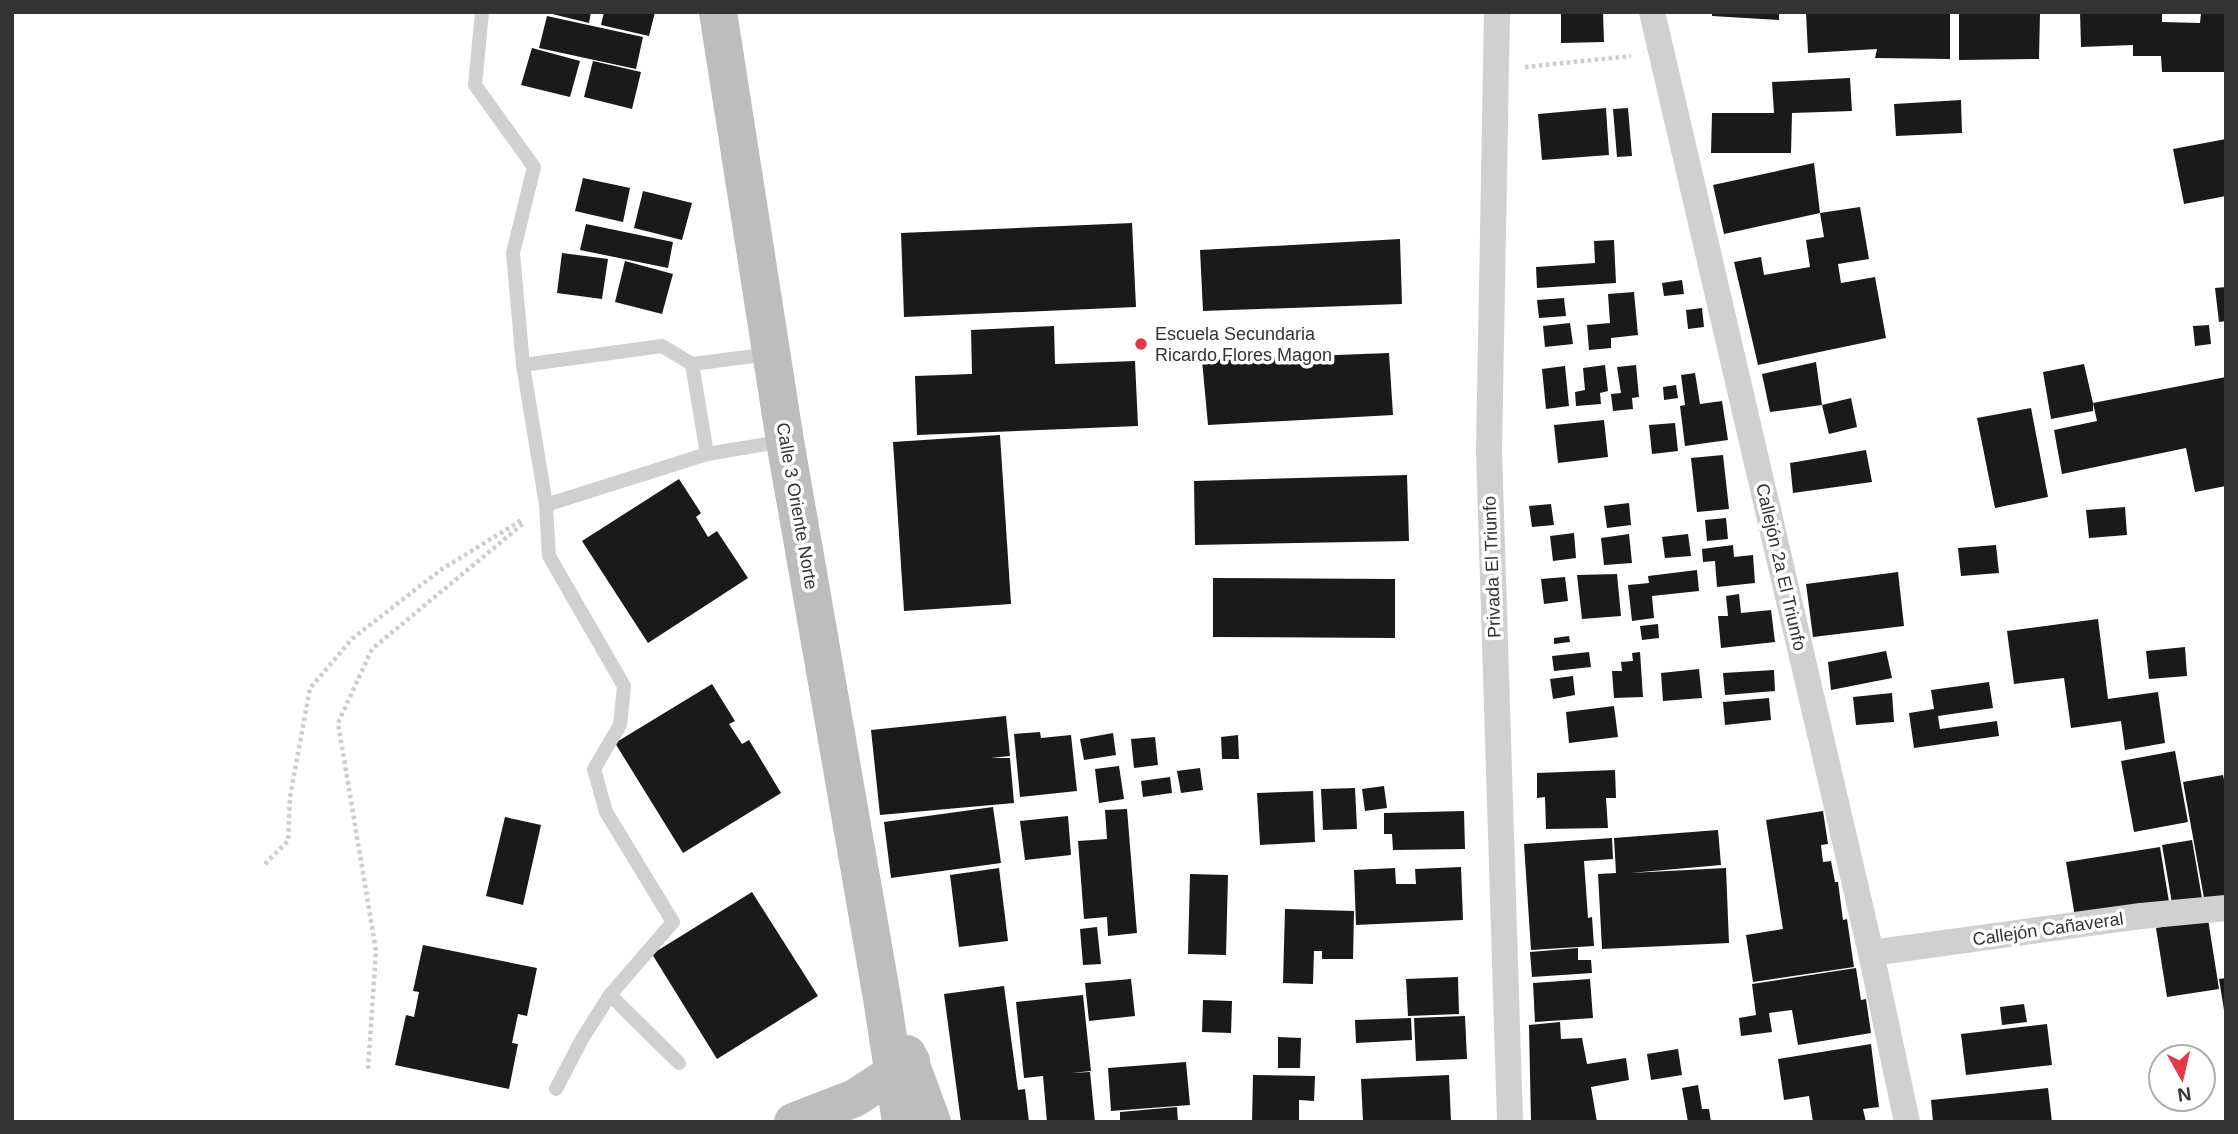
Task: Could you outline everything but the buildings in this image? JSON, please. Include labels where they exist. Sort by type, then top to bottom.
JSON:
[{"type":"street","name":"Calle 3 Oriente Norte","points":[[718,12],[785,441],[882,998],[902,1067],[932,1122]]},
{"type":"street","name":"Privada El Triunfo","points":[[1497,12],[1489,451],[1510,1122]]},
{"type":"street","name":"Callejón 2a El Triunfo","points":[[1652,12],[1871,953],[1907,1122]]},
{"type":"street","name":"Callejón Cañaveral","points":[[1871,953],[2141,916],[2226,908]]},
{"type":"street","name":"Calle 3 Oriente Norte","points":[[901,1122],[902,1067]]},
{"type":"street","points":[[793,1122],[855,1098],[902,1067]]},
{"type":"lane","points":[[482,12],[475,85],[534,167],[513,253],[523,365],[546,505],[549,556],[624,686],[620,725],[594,769],[606,812],[673,922],[610,995],[582,1039],[556,1089]]},
{"type":"lane","points":[[523,365],[662,346],[692,364],[773,354]]},
{"type":"lane","points":[[692,364],[707,454]]},
{"type":"lane","points":[[546,505],[707,454],[785,441]]},
{"type":"lane","points":[[610,995],[679,1063]]},
{"type":"path","points":[[1496,70],[1661,53]]},
{"type":"path","points":[[265,864],[288,841],[290,797],[310,688],[353,638],[442,569],[546,505]]},
{"type":"path","points":[[368,1069],[376,951],[338,723],[372,649],[546,505]]},
{"type":"place","name":"Escuela Secundaria Ricardo Flores Magon","points":[[1141,344]]}]
